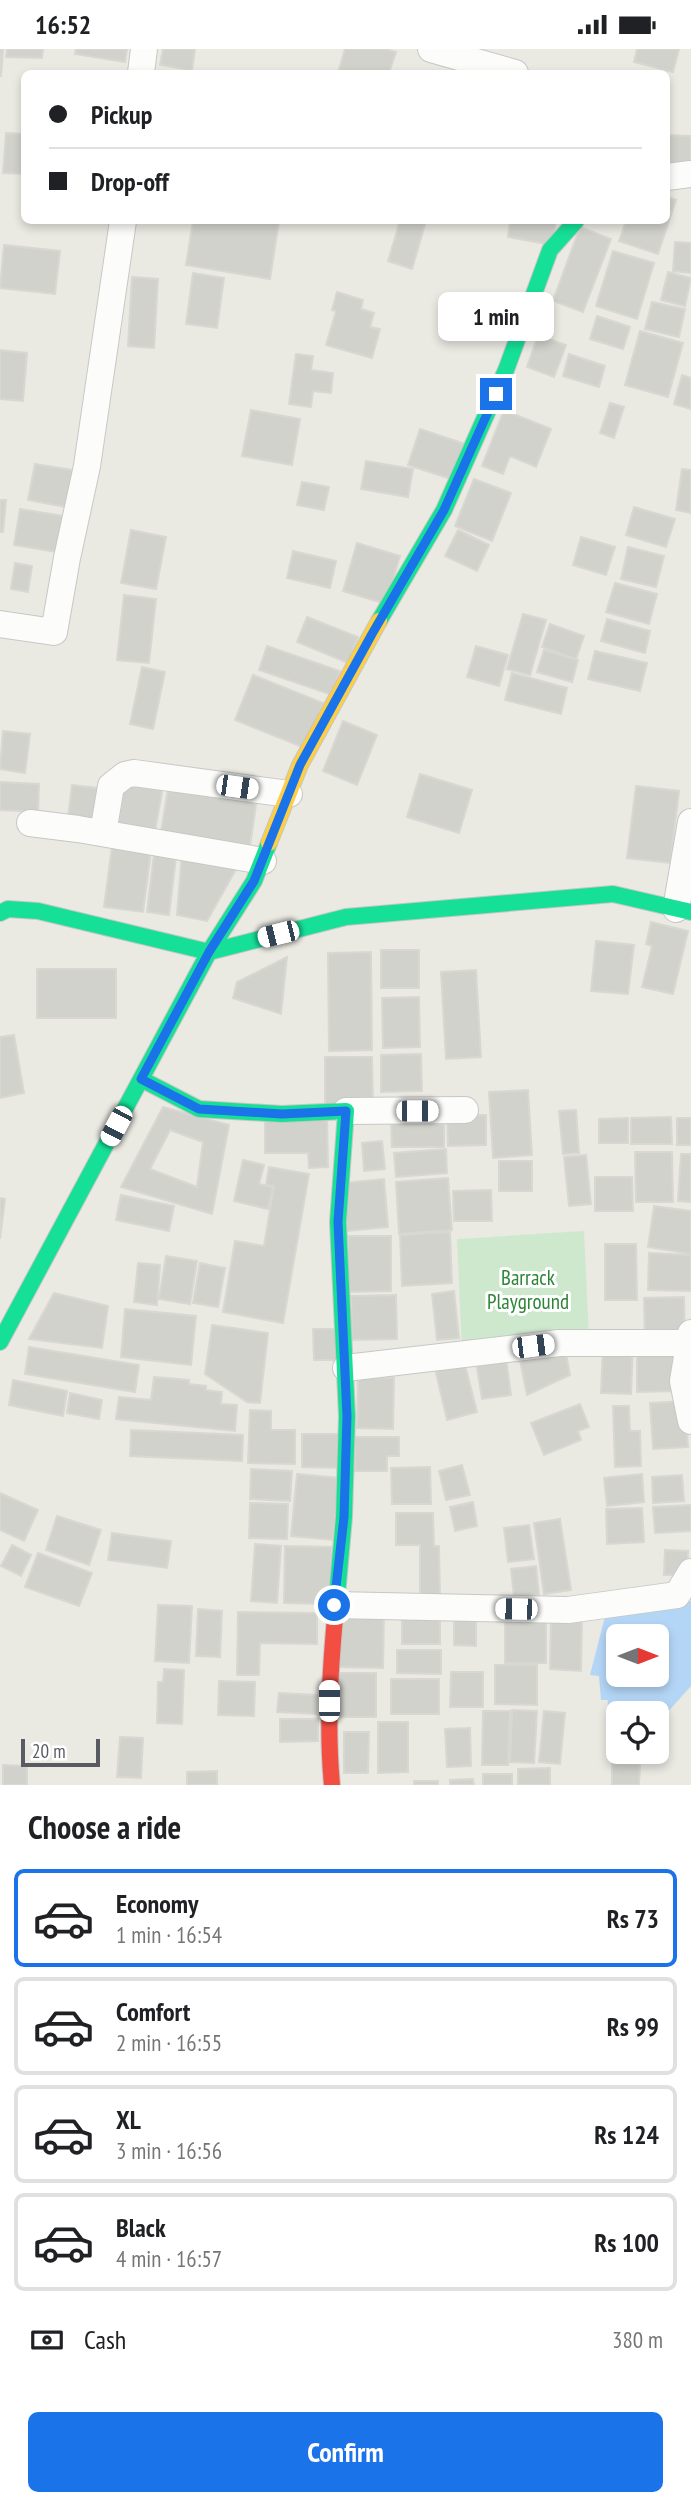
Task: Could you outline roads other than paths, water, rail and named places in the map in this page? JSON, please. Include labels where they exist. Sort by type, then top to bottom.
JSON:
[{"type":"street","points":[[141,70],[144,49]]},
{"type":"street","points":[[445,51],[505,70]]},
{"type":"street","points":[[670,177],[691,174]]},
{"type":"street","points":[[0,625],[54,632],[87,466],[123,224]]},
{"type":"street","points":[[0,1342],[209,952],[254,881],[300,765],[444,510],[506,370],[550,250],[573,224]]},
{"type":"street","points":[[103,833],[111,786],[125,775],[134,773],[289,794]]},
{"type":"street","points":[[0,913],[8,909],[38,911],[209,952],[346,917],[613,894],[684,911],[691,821]]},
{"type":"street","points":[[30,823],[263,861]]},
{"type":"street","points":[[141,1079],[199,1109],[282,1114],[465,1110]]},
{"type":"street","points":[[332,1785],[329,1754],[329,1675],[344,1517],[346,1368],[338,1222],[346,1111]]},
{"type":"street","points":[[346,1368],[559,1343],[690,1338],[683,1381],[691,1421]]},
{"type":"street","points":[[334,1605],[568,1610],[677,1595],[691,1572]]},
{"type":"water","points":[[691,1601],[691,1686],[669,1710],[669,1701],[601,1700],[599,1676],[590,1675],[607,1609]]},
{"type":"park label","name":"Barrack Playground","points":[[528,1289]]}]
